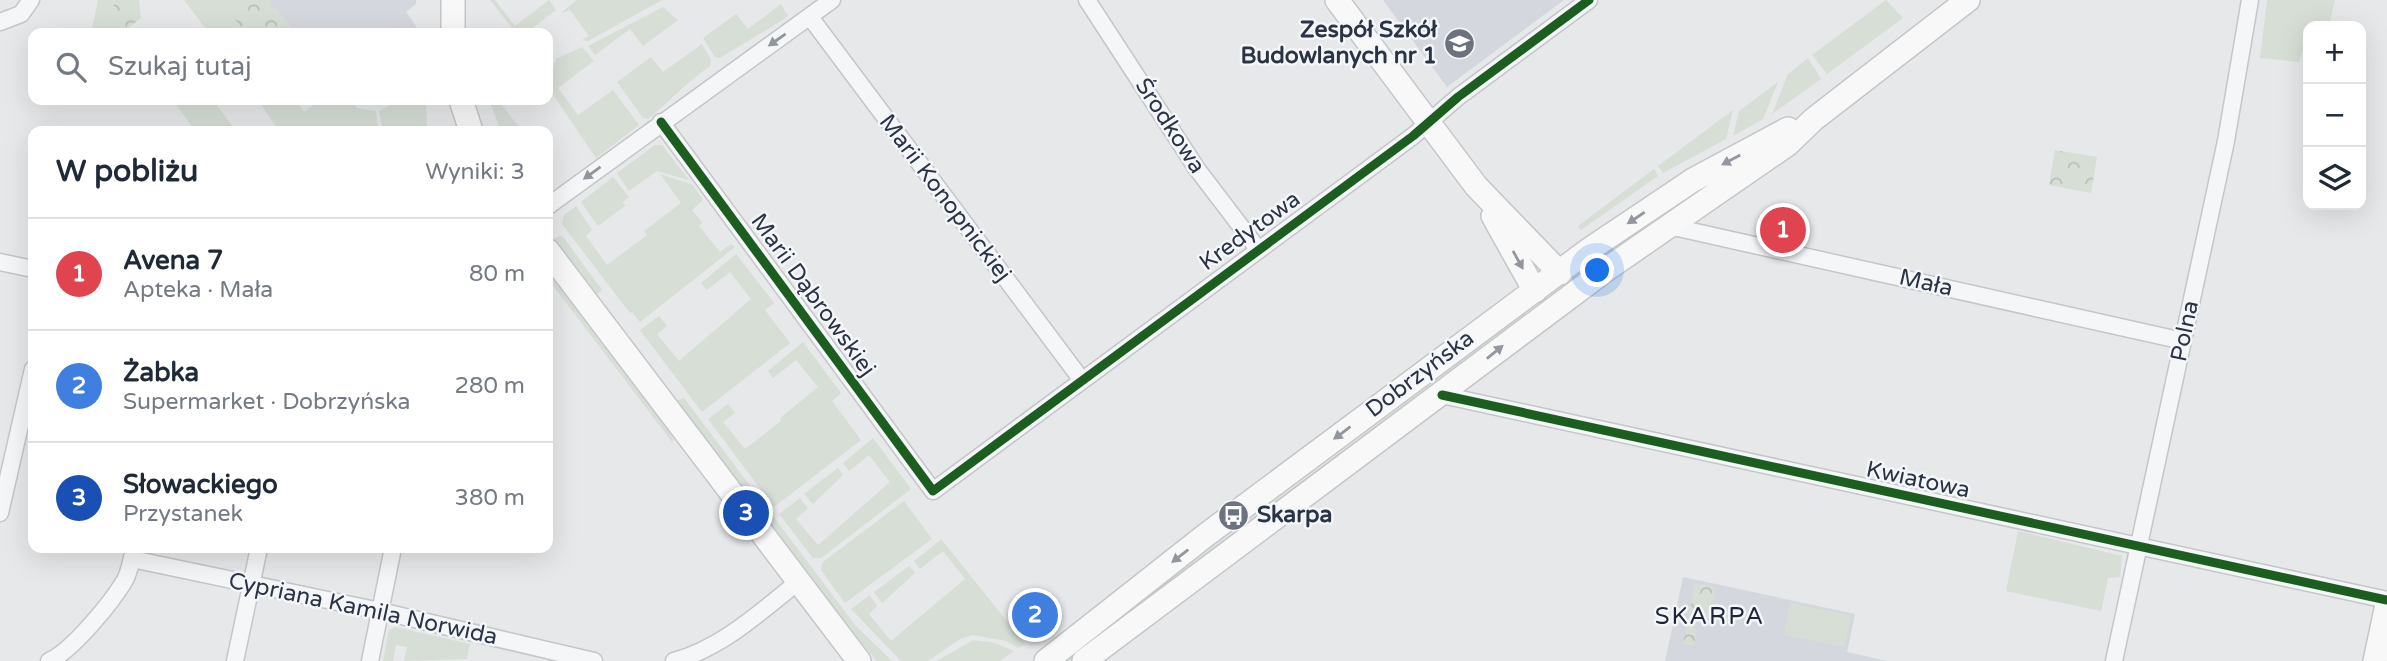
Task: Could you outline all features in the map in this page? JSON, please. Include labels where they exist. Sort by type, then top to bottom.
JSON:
[{"type":"main road","points":[[453,0],[453,28]]},
{"type":"main road","points":[[1337,0],[1476,186],[1560,273]]},
{"type":"main road","name":"Dobrzyńska","points":[[1084,661],[1607,269],[1788,144],[1814,119],[1968,0]]},
{"type":"main road","points":[[463,105],[469,126]]},
{"type":"main road","name":"Dobrzyńska","points":[[1046,661],[1206,535],[1590,249],[1693,180],[1785,130],[1814,119]]},
{"type":"main road","points":[[1476,186],[1535,291]]},
{"type":"main road","points":[[553,258],[859,661]]},
{"type":"main road","points":[[2375,661],[2387,603]]},
{"type":"street","points":[[0,22],[21,14],[31,0]]},
{"type":"street","points":[[553,202],[832,0]]},
{"type":"street","name":"Środkowa","points":[[1087,0],[1197,169],[1258,250]]},
{"type":"street","name":"Kredytowa","points":[[933,491],[1429,123],[1458,97],[1589,0]]},
{"type":"street","name":"Polna","points":[[2114,661],[2239,75],[2250,0]]},
{"type":"street","name":"Marii Konopnickiej","points":[[810,17],[1082,379]]},
{"type":"street","name":"Marii Dąbrowskiej","points":[[662,122],[933,491]]},
{"type":"street","name":"Mała","points":[[1669,226],[2183,341]]},
{"type":"street","points":[[0,262],[28,268]]},
{"type":"street","points":[[1560,273],[1577,292]]},
{"type":"street","points":[[1535,291],[1551,312]]},
{"type":"street","points":[[0,513],[28,391]]},
{"type":"street","name":"Kwiatowa","points":[[1442,395],[2387,603]]},
{"type":"street","points":[[50,661],[73,643],[118,589],[133,553]]},
{"type":"street","name":"Cypriana Kamila Norwida","points":[[133,553],[252,585],[380,611],[594,661]]},
{"type":"street","points":[[235,661],[259,553]]},
{"type":"street","points":[[370,661],[392,553]]},
{"type":"street","points":[[674,661],[699,653],[724,639],[798,582]]},
{"type":"shaded area","points":[[213,0],[416,0],[416,4],[406,12],[416,28],[235,28]]},
{"type":"shaded area","name":"Zespół Szkół Budowlanych nr 1","points":[[1383,0],[1564,0],[1447,87]]},
{"type":"shaded area","points":[[1683,577],[1855,614],[1847,652],[1887,661],[1665,661]]},
{"type":"green space","points":[[98,0],[115,0],[108,28],[92,28]]},
{"type":"green space","points":[[115,0],[139,0],[141,18],[128,28],[108,28]]},
{"type":"green space","points":[[184,0],[229,0],[224,5],[241,27],[270,5],[274,10],[251,28],[205,28]]},
{"type":"green space","points":[[229,0],[270,0],[272,3],[241,27],[223,5]]},
{"type":"green space","points":[[490,0],[495,0],[515,26],[549,0],[556,10],[533,28],[512,28]]},
{"type":"green space","points":[[577,0],[662,0],[588,41],[582,40],[589,36],[570,10],[561,13]]},
{"type":"green space","points":[[1886,0],[1903,18],[1827,74],[1812,55]]},
{"type":"green space","points":[[2267,0],[2335,0],[2330,21],[2303,21],[2303,49],[2299,62],[2260,58]]},
{"type":"green space","points":[[781,4],[788,16],[720,58],[715,57],[703,38],[736,14],[748,29]]},
{"type":"green space","points":[[663,7],[678,20],[643,46],[630,29],[595,55],[588,46]]},
{"type":"green space","points":[[276,8],[292,28],[250,28]]},
{"type":"green space","points":[[702,44],[711,60],[710,66],[648,119],[643,118],[617,82],[651,57],[663,72]]},
{"type":"green space","points":[[582,47],[594,61],[558,88],[578,115],[613,90],[639,125],[596,158],[553,94],[553,70],[556,59]]},
{"type":"green space","points":[[1808,58],[1821,79],[1772,114],[1788,74]]},
{"type":"green space","points":[[1778,82],[1763,119],[1733,136],[1739,111]]},
{"type":"green space","points":[[177,105],[217,105],[232,126],[191,126]]},
{"type":"green space","points":[[261,105],[299,105],[304,112],[313,105],[355,105],[357,108],[376,111],[378,126],[276,126]]},
{"type":"green space","points":[[390,105],[426,105],[427,126],[382,126],[379,111]]},
{"type":"green space","points":[[491,105],[502,105],[518,126],[499,126]]},
{"type":"green space","points":[[1733,110],[1726,139],[1663,173],[1658,166]]},
{"type":"green space","points":[[655,145],[662,145],[689,180],[657,171],[629,191],[617,173]]},
{"type":"green space","points":[[2055,150],[2097,157],[2091,193],[2049,185]]},
{"type":"green space","points":[[1654,169],[1658,176],[1581,230],[1578,226]]},
{"type":"green space","points":[[660,174],[693,185],[703,200],[692,210],[702,222],[699,226],[720,252],[731,244],[735,247],[640,322],[630,313],[562,224],[564,215],[576,206],[592,230],[586,236],[607,265],[647,235],[644,231],[681,203]]},
{"type":"green space","points":[[613,177],[629,197],[623,202],[625,206],[598,226],[581,202]]},
{"type":"green space","points":[[561,236],[602,290],[597,294],[554,238]]},
{"type":"green space","points":[[736,254],[774,303],[765,310],[790,343],[702,412],[640,330],[659,316],[667,326],[657,334],[679,361],[751,299],[730,272],[707,290],[701,283]]},
{"type":"green space","points":[[553,278],[665,426],[674,440],[672,442],[553,286]]},
{"type":"green space","points":[[1509,326],[1512,330],[1069,661],[1061,661]]},
{"type":"green space","points":[[803,342],[841,393],[832,401],[861,440],[774,507],[708,419],[728,404],[735,413],[723,422],[745,449],[781,421],[780,418],[818,387],[796,360],[773,378],[768,371]]},
{"type":"green space","points":[[684,398],[855,625],[892,661],[877,661],[849,629],[676,401]]},
{"type":"green space","points":[[873,438],[911,489],[821,558],[813,558],[779,514],[800,498],[808,508],[796,519],[818,545],[890,482],[869,455],[849,471],[843,463]]},
{"type":"green space","points":[[838,468],[843,475],[813,504],[804,494]]},
{"type":"green space","points":[[904,501],[932,539],[845,603],[821,570],[823,562]]},
{"type":"green space","points":[[2018,531],[2122,556],[2120,577],[2108,578],[2101,611],[2006,591]]},
{"type":"green space","points":[[942,539],[1025,644],[1018,648],[1006,641],[973,635],[962,638],[928,661],[901,661],[851,609],[870,595],[877,606],[869,614],[891,641],[965,579],[943,551],[920,569],[914,561]]},
{"type":"green space","points":[[909,566],[915,573],[882,603],[874,592]]},
{"type":"green space","points":[[1695,583],[1716,587],[1713,605],[1734,609],[1731,624],[1695,617],[1693,628],[1697,629],[1694,646],[1683,644]]},
{"type":"green space","points":[[1790,603],[1851,615],[1845,647],[1784,635]]},
{"type":"green space","points":[[395,627],[470,644],[467,659],[404,661],[407,647],[396,645],[393,661],[383,661],[389,630]]},
{"type":"green space","points":[[973,640],[995,643],[1014,651],[1000,661],[937,661]]},
{"type":"cycle path","points":[[661,122],[933,491],[1413,136],[1458,97],[1589,0]]},
{"type":"cycle path","points":[[1442,395],[2387,600]]},
{"type":"place","name":"Zespół Szkół Budowlanych nr 1","points":[[1460,43]]},
{"type":"place","name":"Avena 7","points":[[1783,230]]},
{"type":"place","name":"Słowackiego","points":[[746,513]]},
{"type":"place","name":"Skarpa","points":[[1234,515]]},
{"type":"place","name":"Żabka","points":[[1035,615]]},
{"type":"district","name":"SKARPA","points":[[1710,616]]}]
